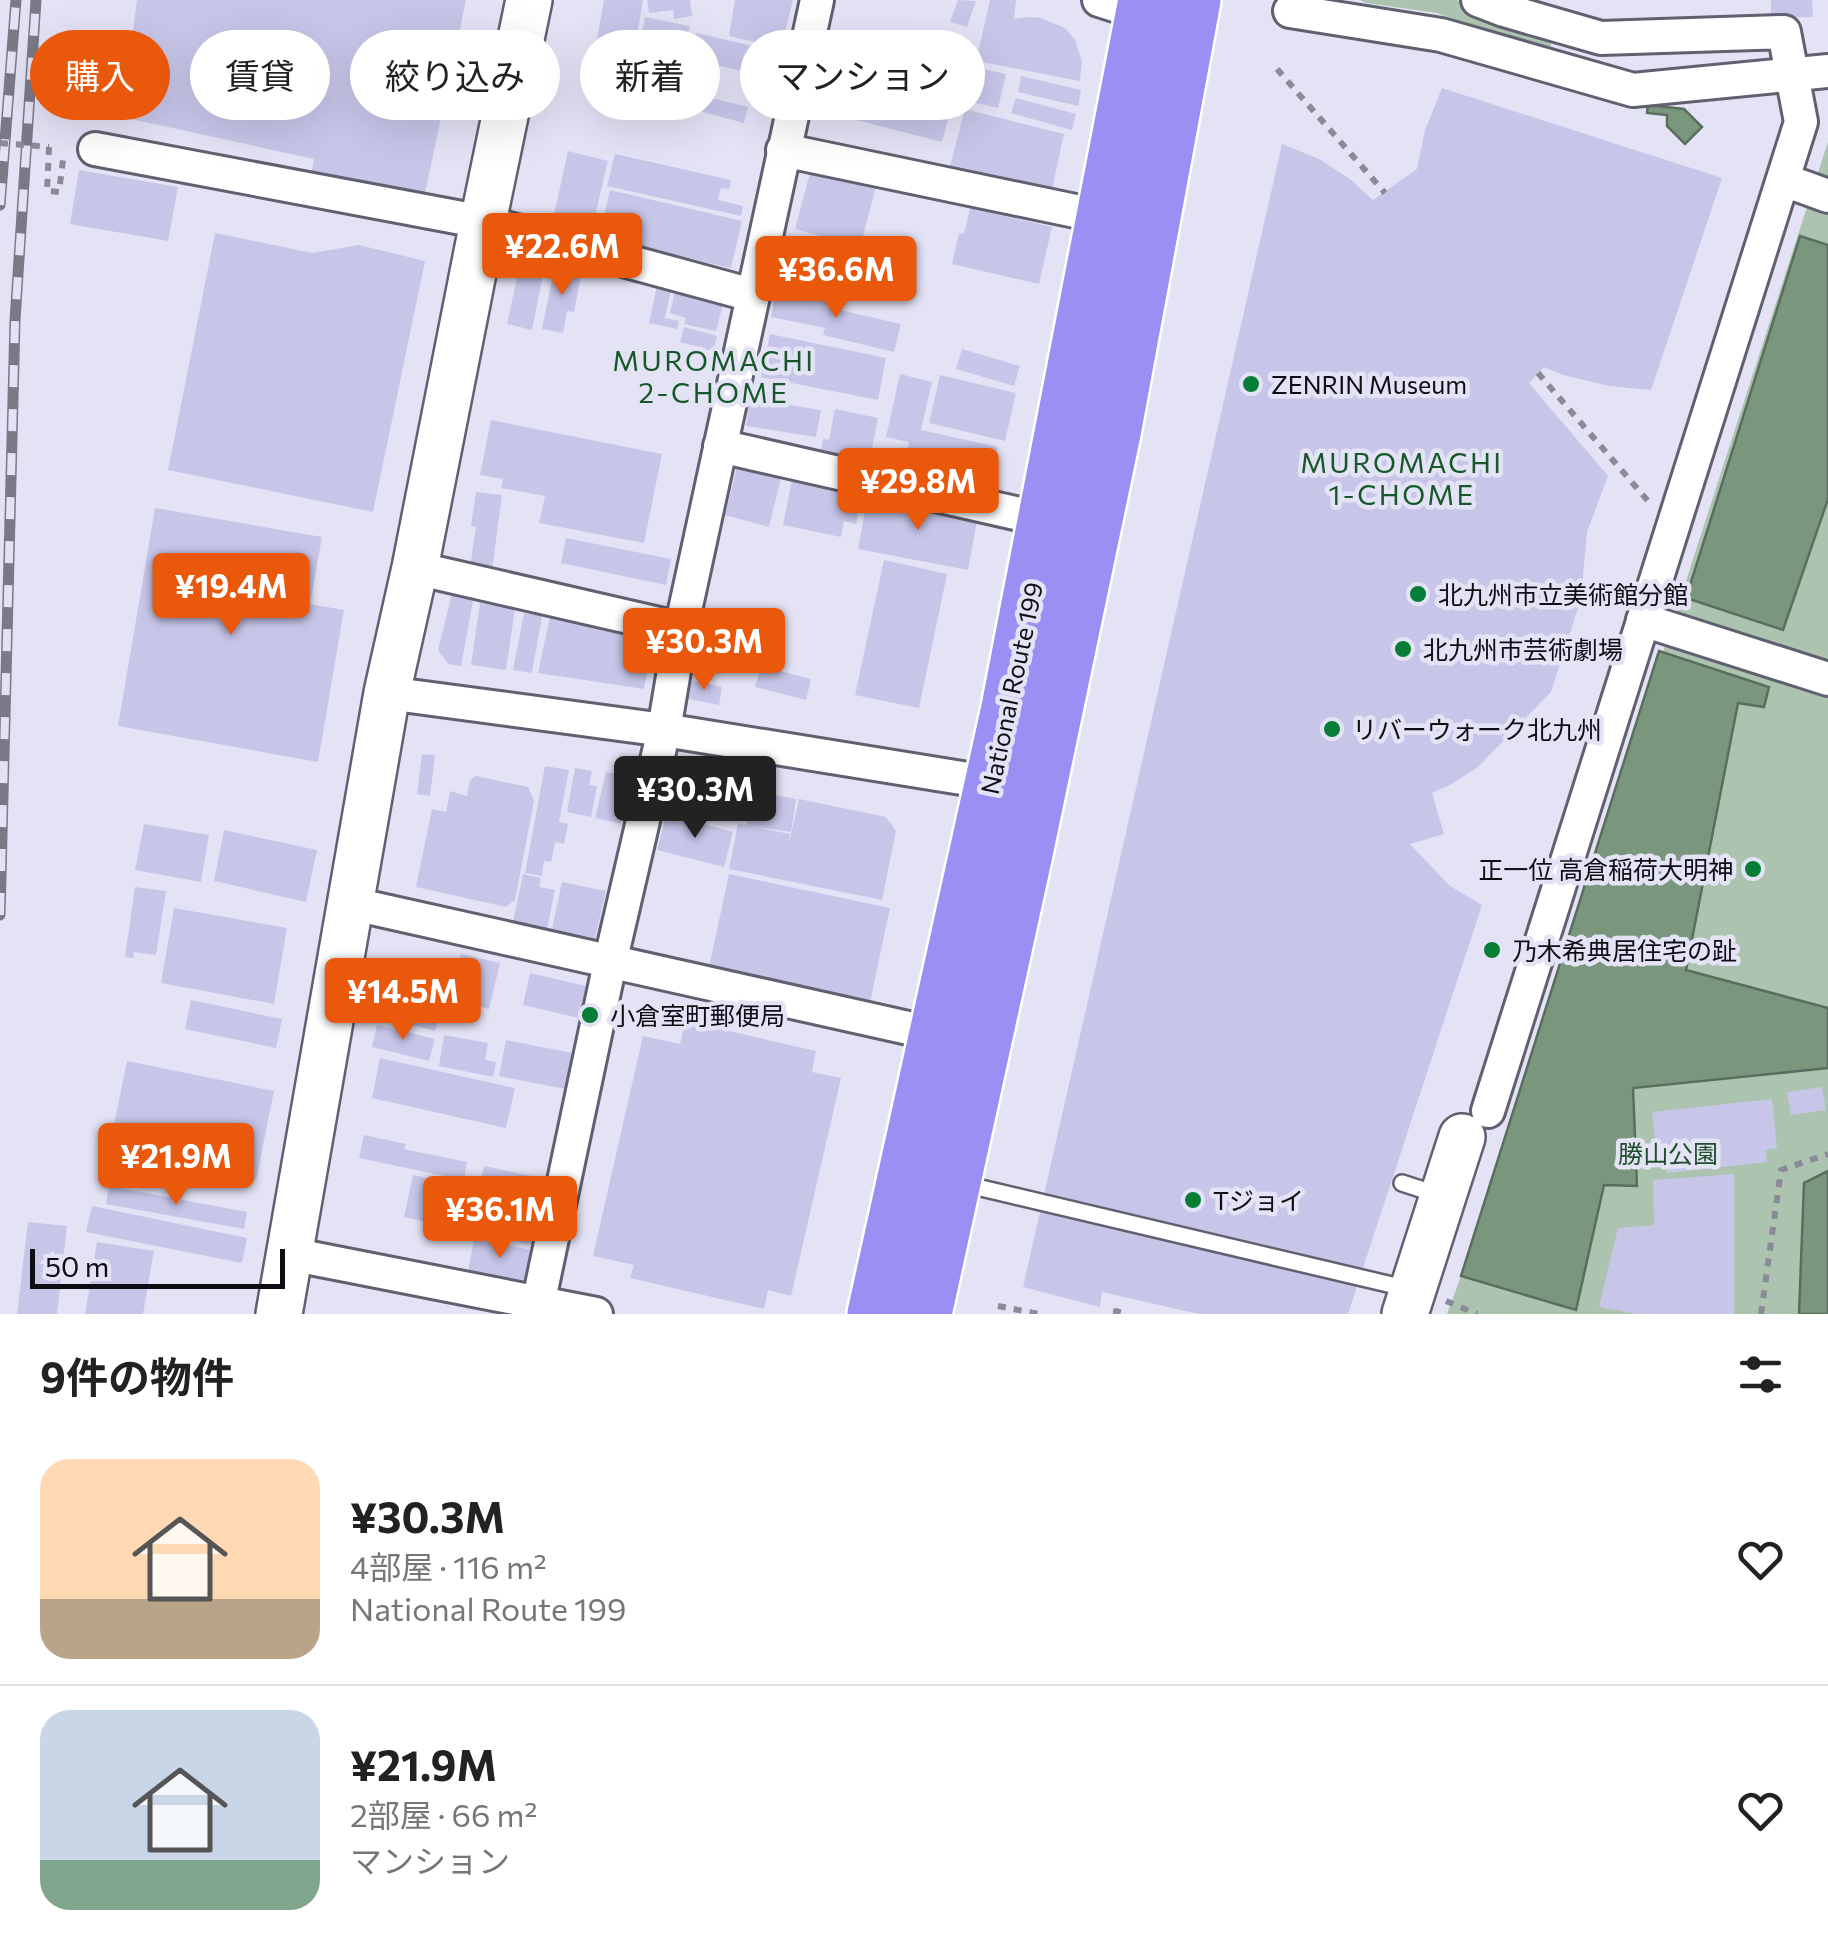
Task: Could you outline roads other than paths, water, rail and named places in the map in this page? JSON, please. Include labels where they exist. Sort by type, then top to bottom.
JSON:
[{"type":"highway","name":"National Route 199","points":[[924,1314],[953,1181],[1014,786],[1046,520],[1104,216],[1154,8]]},
{"type":"highway","name":"National Route 199","points":[[875,1314],[935,1034],[1014,786],[1113,433],[1154,8]]},
{"type":"street","points":[[279,1314],[387,693],[529,0]]},
{"type":"street","points":[[537,1308],[664,730],[681,629],[816,0]]},
{"type":"street","points":[[1421,1301],[1423,1190],[1475,1124],[1673,529],[1802,122],[1784,32],[1601,38],[1478,0]]},
{"type":"street","points":[[1290,11],[1441,35],[1634,90],[1828,71]]},
{"type":"street","points":[[95,150],[483,222],[752,295]]},
{"type":"street","points":[[783,150],[1104,216]]},
{"type":"street","points":[[1784,180],[1828,196]]},
{"type":"street","points":[[720,446],[1046,520]]},
{"type":"street","points":[[415,568],[681,629]]},
{"type":"street","points":[[1643,620],[1828,680]]},
{"type":"street","points":[[387,693],[664,730],[1014,786]]},
{"type":"street","points":[[349,904],[935,1034]]},
{"type":"street","points":[[290,1254],[537,1308],[596,1314]]},
{"type":"lane","points":[[953,1181],[1421,1301]]},
{"type":"railway","points":[[0,205],[16,0]]},
{"type":"railway","points":[[0,915],[15,320],[36,0]]},
{"type":"place","name":"ZENRIN Museum","points":[[1251,384]]},
{"type":"place","name":"北九州市立美術館分館","points":[[1418,594]]},
{"type":"place","name":"北九州市芸術劇場","points":[[1403,649]]},
{"type":"place","name":"リバーウォーク北九州","points":[[1332,729]]},
{"type":"place","name":"正一位 高倉稲荷大明神","points":[[1753,869]]},
{"type":"place","name":"乃木希典居住宅の趾","points":[[1492,950]]},
{"type":"place","name":"小倉室町郵便局","points":[[590,1015]]},
{"type":"place","name":"Tジョイ","points":[[1193,1200]]},
{"type":"district","name":"MUROMACHI 2-CHOME","points":[[714,376]]},
{"type":"district","name":"MUROMACHI 1-CHOME","points":[[1402,478]]},
{"type":"park label","name":"勝山公園","points":[[1668,1153]]}]
